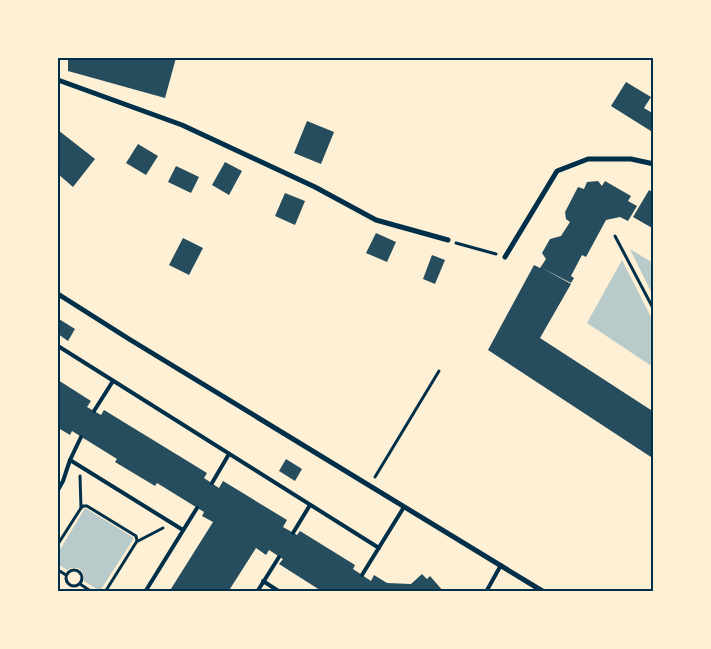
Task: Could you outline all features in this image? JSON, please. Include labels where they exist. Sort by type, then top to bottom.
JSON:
[{"type":"street","points":[[58,80],[59,82],[182,125],[315,187],[376,220],[448,240]]},
{"type":"street","points":[[505,257],[557,171],[588,159],[631,159],[654,164]]},
{"type":"street","points":[[58,294],[544,592]]},
{"type":"lane","points":[[58,346],[379,548]]},
{"type":"lane","points":[[94,411],[113,381]]},
{"type":"lane","points":[[58,490],[81,437]]},
{"type":"lane","points":[[212,483],[229,454]]},
{"type":"lane","points":[[70,460],[183,530]]},
{"type":"lane","points":[[293,533],[310,505]]},
{"type":"lane","points":[[362,575],[405,506]]},
{"type":"lane","points":[[145,592],[197,508]]},
{"type":"lane","points":[[257,592],[279,557]]},
{"type":"lane","points":[[486,592],[501,565]]},
{"type":"lane","points":[[263,581],[280,592]]},
{"type":"path","points":[[615,236],[654,310]]},
{"type":"path","points":[[448,240],[505,257]]},
{"type":"path","points":[[370,485],[439,370]]},
{"type":"path","points":[[58,544],[81,508],[79,466]]},
{"type":"path","points":[[81,508],[87,506],[136,536],[137,541]]},
{"type":"path","points":[[106,592],[137,541],[172,524]]},
{"type":"path","points":[[58,570],[66,575]]},
{"type":"path","points":[[74,570],[78,572],[82,579],[80,584],[73,587],[69,586],[66,582],[66,575],[74,570]]},
{"type":"path","points":[[80,584],[92,592]]},
{"type":"shaded area","points":[[630,249],[653,263],[653,296]]},
{"type":"shaded area","points":[[622,260],[653,321],[653,367],[587,323]]},
{"type":"shaded area","points":[[85,508],[134,538],[100,591],[84,581],[80,569],[71,568],[67,570],[58,564],[58,553]]},
{"type":"building","points":[[68,58],[176,58],[165,98],[68,71]]},
{"type":"building","points":[[626,82],[651,97],[644,108],[654,114],[654,133],[611,106]]},
{"type":"building","points":[[307,121],[334,132],[321,164],[294,153]]},
{"type":"building","points":[[58,130],[95,159],[73,187],[58,174]]},
{"type":"building","points":[[138,144],[158,156],[146,175],[126,163]]},
{"type":"building","points":[[225,162],[242,171],[229,195],[212,185]]},
{"type":"building","points":[[176,166],[199,177],[191,193],[168,182]]},
{"type":"building","points":[[598,181],[602,186],[605,181],[631,196],[628,201],[637,206],[628,221],[620,217],[606,220],[586,257],[582,255],[571,276],[574,278],[571,283],[542,268],[571,284],[540,338],[654,412],[654,459],[488,350],[534,265],[540,268],[546,259],[542,253],[550,239],[561,236],[570,222],[566,219],[565,212],[578,187],[584,189],[587,182]]},
{"type":"building","points":[[649,190],[654,193],[654,229],[633,217]]},
{"type":"building","points":[[285,193],[305,201],[295,225],[275,216]]},
{"type":"building","points":[[376,233],[396,242],[387,262],[366,253]]},
{"type":"building","points":[[183,238],[203,248],[189,275],[169,265]]},
{"type":"building","points":[[432,255],[445,260],[435,284],[423,279]]},
{"type":"building","points":[[59,319],[75,329],[68,341],[58,334]]},
{"type":"building","points":[[58,380],[91,401],[87,407],[101,415],[104,410],[207,473],[204,478],[219,488],[223,481],[287,520],[283,527],[297,535],[300,531],[355,565],[353,569],[371,581],[374,575],[387,583],[411,584],[422,574],[427,579],[430,576],[444,592],[323,592],[279,564],[283,559],[269,550],[266,555],[256,548],[228,592],[169,592],[213,522],[202,516],[204,512],[157,483],[155,486],[115,462],[117,459],[72,431],[70,435],[60,429],[58,432]]},
{"type":"building","points":[[286,459],[302,469],[295,481],[279,471]]}]
